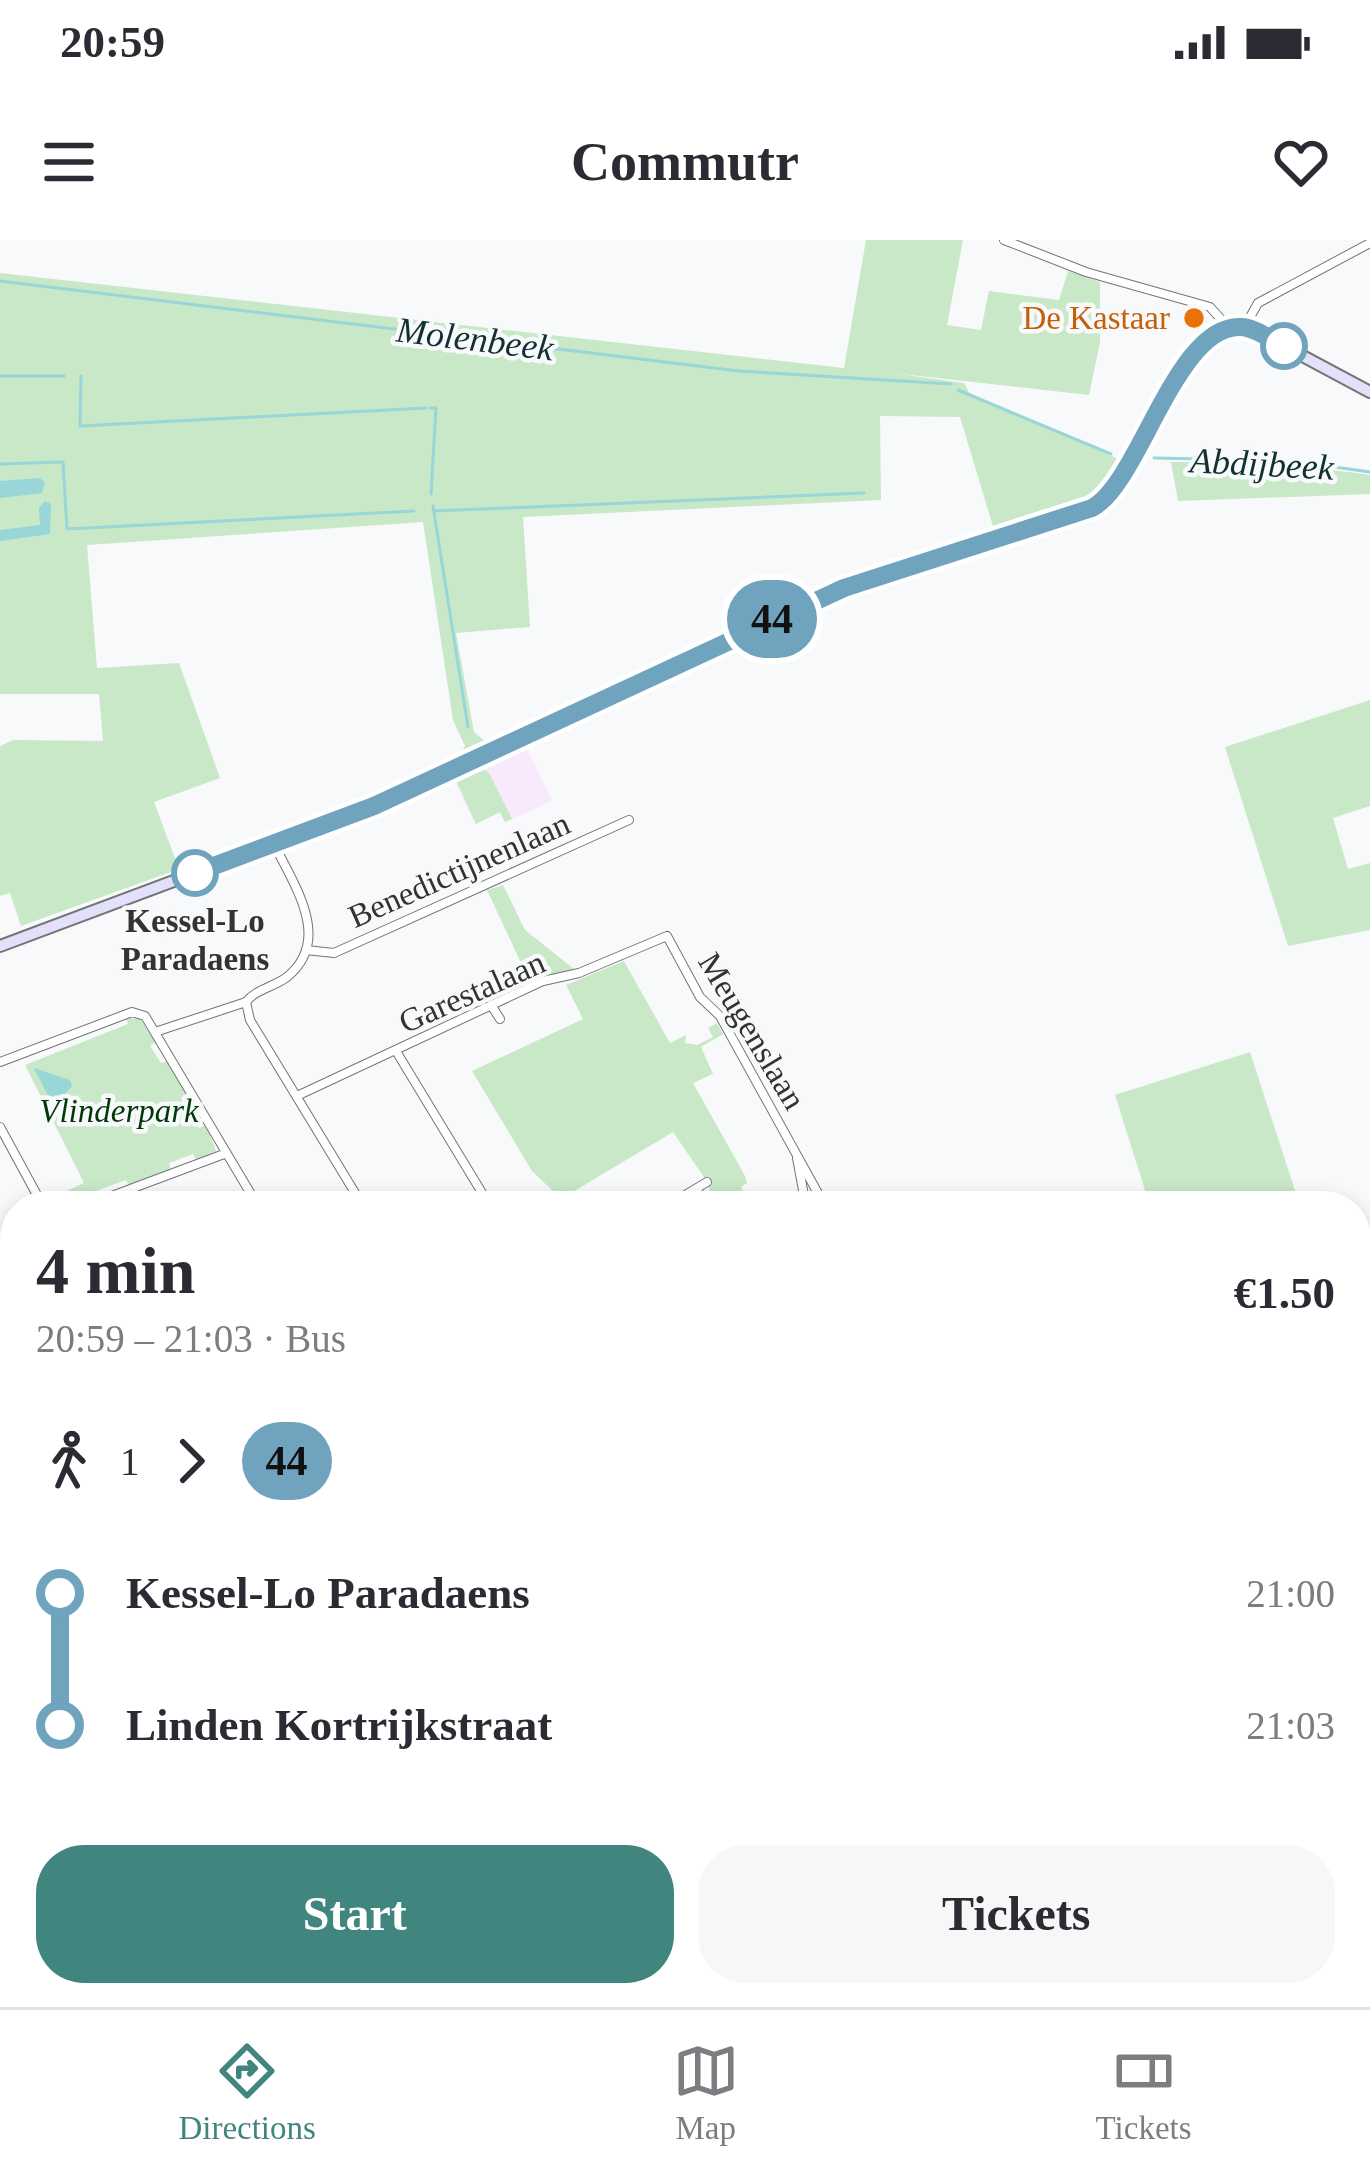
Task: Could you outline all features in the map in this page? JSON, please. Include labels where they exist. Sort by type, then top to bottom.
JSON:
[{"type":"street","points":[[1004,240],[1086,272],[1210,308],[1229,328]]},
{"type":"street","points":[[1245,326],[1258,303],[1370,243]]},
{"type":"street","points":[[0,946],[374,806],[844,588],[1105,501],[1128,472],[1155,409],[1196,356],[1229,328],[1245,326],[1370,392]]},
{"type":"street","name":"Benedictijnenlaan","points":[[306,950],[334,953],[629,820]]},
{"type":"street","points":[[154,1032],[246,1002],[294,971],[306,950],[308,917],[274,844]]},
{"type":"street","name":"Garestalaan","points":[[299,1095],[491,1005],[667,937]]},
{"type":"street","name":"Meugenslaan","points":[[667,937],[700,997],[720,1016],[817,1191]]},
{"type":"street","points":[[246,1002],[250,1020],[354,1191]]},
{"type":"street","points":[[491,1005],[500,1019]]},
{"type":"street","points":[[0,1062],[132,1012],[145,1016],[248,1191]]},
{"type":"street","points":[[396,1051],[481,1191]]},
{"type":"street","points":[[0,1127],[35,1191]]},
{"type":"street","name":"Meugenslaan","points":[[796,1151],[805,1191]]},
{"type":"street","points":[[125,1191],[224,1154]]},
{"type":"street","points":[[692,1191],[707,1182]]},
{"type":"shaded area","points":[[526,746],[552,801],[505,822],[500,812],[475,824],[454,780]]},
{"type":"green space","points":[[866,240],[963,240],[947,325],[981,330],[989,291],[1059,300],[1068,271],[1100,282],[1100,342],[1089,395],[892,373],[964,383],[970,394],[1123,461],[1098,496],[995,533],[960,417],[880,416],[881,500],[523,517],[530,627],[456,633],[474,732],[487,743],[458,759],[465,746],[453,720],[423,522],[87,545],[97,668],[179,663],[220,778],[154,802],[179,869],[21,926],[10,893],[0,896],[0,746],[13,740],[103,741],[99,694],[0,694],[0,273],[844,368]]},
{"type":"green space","points":[[1171,462],[1277,463],[1364,474],[1370,475],[1370,494],[1178,501]]},
{"type":"green space","points":[[1370,700],[1370,806],[1333,818],[1348,869],[1370,863],[1370,930],[1288,946],[1225,747]]},
{"type":"green space","points":[[483,768],[512,819],[505,822],[500,812],[476,824],[456,780]]},
{"type":"green space","points":[[503,885],[525,930],[574,969],[529,980],[487,890]]},
{"type":"green space","points":[[624,961],[670,1043],[686,1035],[685,1043],[697,1045],[713,1037],[708,1028],[717,1023],[723,1034],[701,1047],[713,1074],[693,1083],[745,1176],[743,1191],[709,1191],[673,1132],[574,1191],[553,1191],[532,1171],[472,1071],[583,1019],[566,985]]},
{"type":"green space","name":"Vlinderpark","points":[[126,1018],[140,1019],[155,1042],[150,1046],[161,1063],[167,1061],[187,1094],[181,1098],[199,1128],[206,1125],[216,1151],[197,1161],[193,1154],[169,1163],[171,1171],[129,1186],[126,1180],[96,1191],[67,1191],[84,1183],[25,1065],[128,1024]]},
{"type":"green space","points":[[1250,1052],[1295,1191],[1145,1191],[1115,1095]]},
{"type":"water","points":[[40,478],[45,483],[42,493],[0,498],[0,481]]},
{"type":"water","points":[[45,501],[51,504],[50,534],[0,541],[0,530],[40,525],[39,508]]},
{"type":"water","points":[[34,1068],[70,1080],[72,1086],[56,1104],[58,1115]]},
{"type":"waterway","name":"Molenbeek","points":[[0,281],[739,371],[951,384]]},
{"type":"waterway","points":[[0,376],[64,376]]},
{"type":"waterway","points":[[81,376],[80,426],[426,408]]},
{"type":"waterway","name":"Abdijbeek","points":[[958,390],[1111,454]]},
{"type":"waterway","points":[[430,408],[436,408],[431,494]]},
{"type":"waterway","name":"Abdijbeek","points":[[1154,458],[1292,461],[1370,472]]},
{"type":"waterway","points":[[0,464],[63,462],[67,529],[414,511]]},
{"type":"waterway","points":[[434,511],[864,493]]},
{"type":"waterway","points":[[433,506],[468,727]]},
{"type":"bus line","name":"44","points":[[195,873],[374,806],[844,588],[1092,508],[1118,488],[1155,409],[1211,340],[1223,330],[1245,326],[1284,346]]},
{"type":"place","name":"De Kastaar","points":[[1194,318]]},
{"type":"place","name":"Kessel-Lo Paradaens","points":[[195,873]]}]
